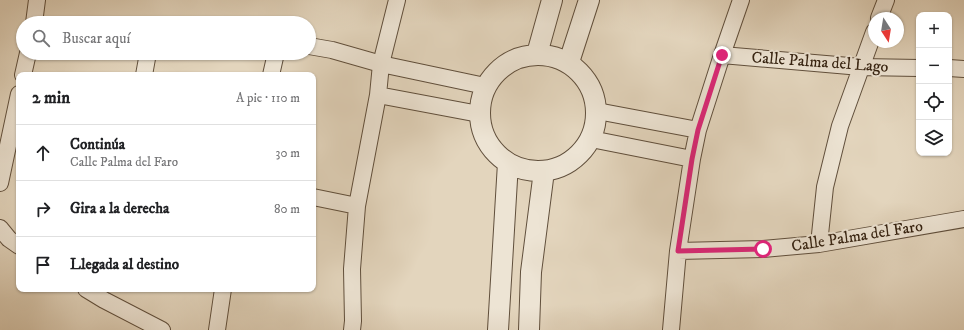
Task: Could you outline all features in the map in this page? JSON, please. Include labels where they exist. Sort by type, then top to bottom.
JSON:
[{"type":"street","points":[[35,16],[38,0]]},
{"type":"street","points":[[352,330],[352,269],[357,206],[378,95],[381,64],[397,0]]},
{"type":"street","points":[[537,54],[552,0]]},
{"type":"street","points":[[569,62],[588,0]]},
{"type":"street","points":[[671,330],[678,251],[698,130],[741,0]]},
{"type":"street","points":[[881,12],[886,0]]},
{"type":"street","points":[[316,47],[332,50],[381,64],[486,86]]},
{"type":"street","points":[[819,244],[825,187],[840,126],[868,48]]},
{"type":"street","points":[[537,54],[569,62],[589,83],[598,111],[591,139],[572,161],[544,171],[508,163],[487,142],[480,114],[486,86],[509,62],[537,54]]},
{"type":"street","name":"Calle Palma del Lago","points":[[722,55],[861,66],[916,68]]},
{"type":"street","points":[[24,72],[26,60]]},
{"type":"street","points":[[145,72],[147,60]]},
{"type":"street","points":[[272,72],[274,60]]},
{"type":"street","points":[[952,68],[964,69]]},
{"type":"street","points":[[378,95],[480,114]]},
{"type":"street","points":[[0,183],[16,108]]},
{"type":"street","points":[[598,111],[698,130]]},
{"type":"street","points":[[591,139],[692,159]]},
{"type":"street","points":[[498,330],[508,163]]},
{"type":"street","points":[[529,330],[531,272],[544,171]]},
{"type":"street","points":[[316,198],[357,206]]},
{"type":"street","name":"Calle Palma del Faro","points":[[678,251],[763,249],[819,244],[964,219]]},
{"type":"street","points":[[0,228],[9,239],[16,244]]},
{"type":"street","points":[[217,330],[223,292]]},
{"type":"street","points":[[104,295],[162,330]]},
{"type":"route","points":[[722,55],[698,130],[678,251],[763,249]]}]
